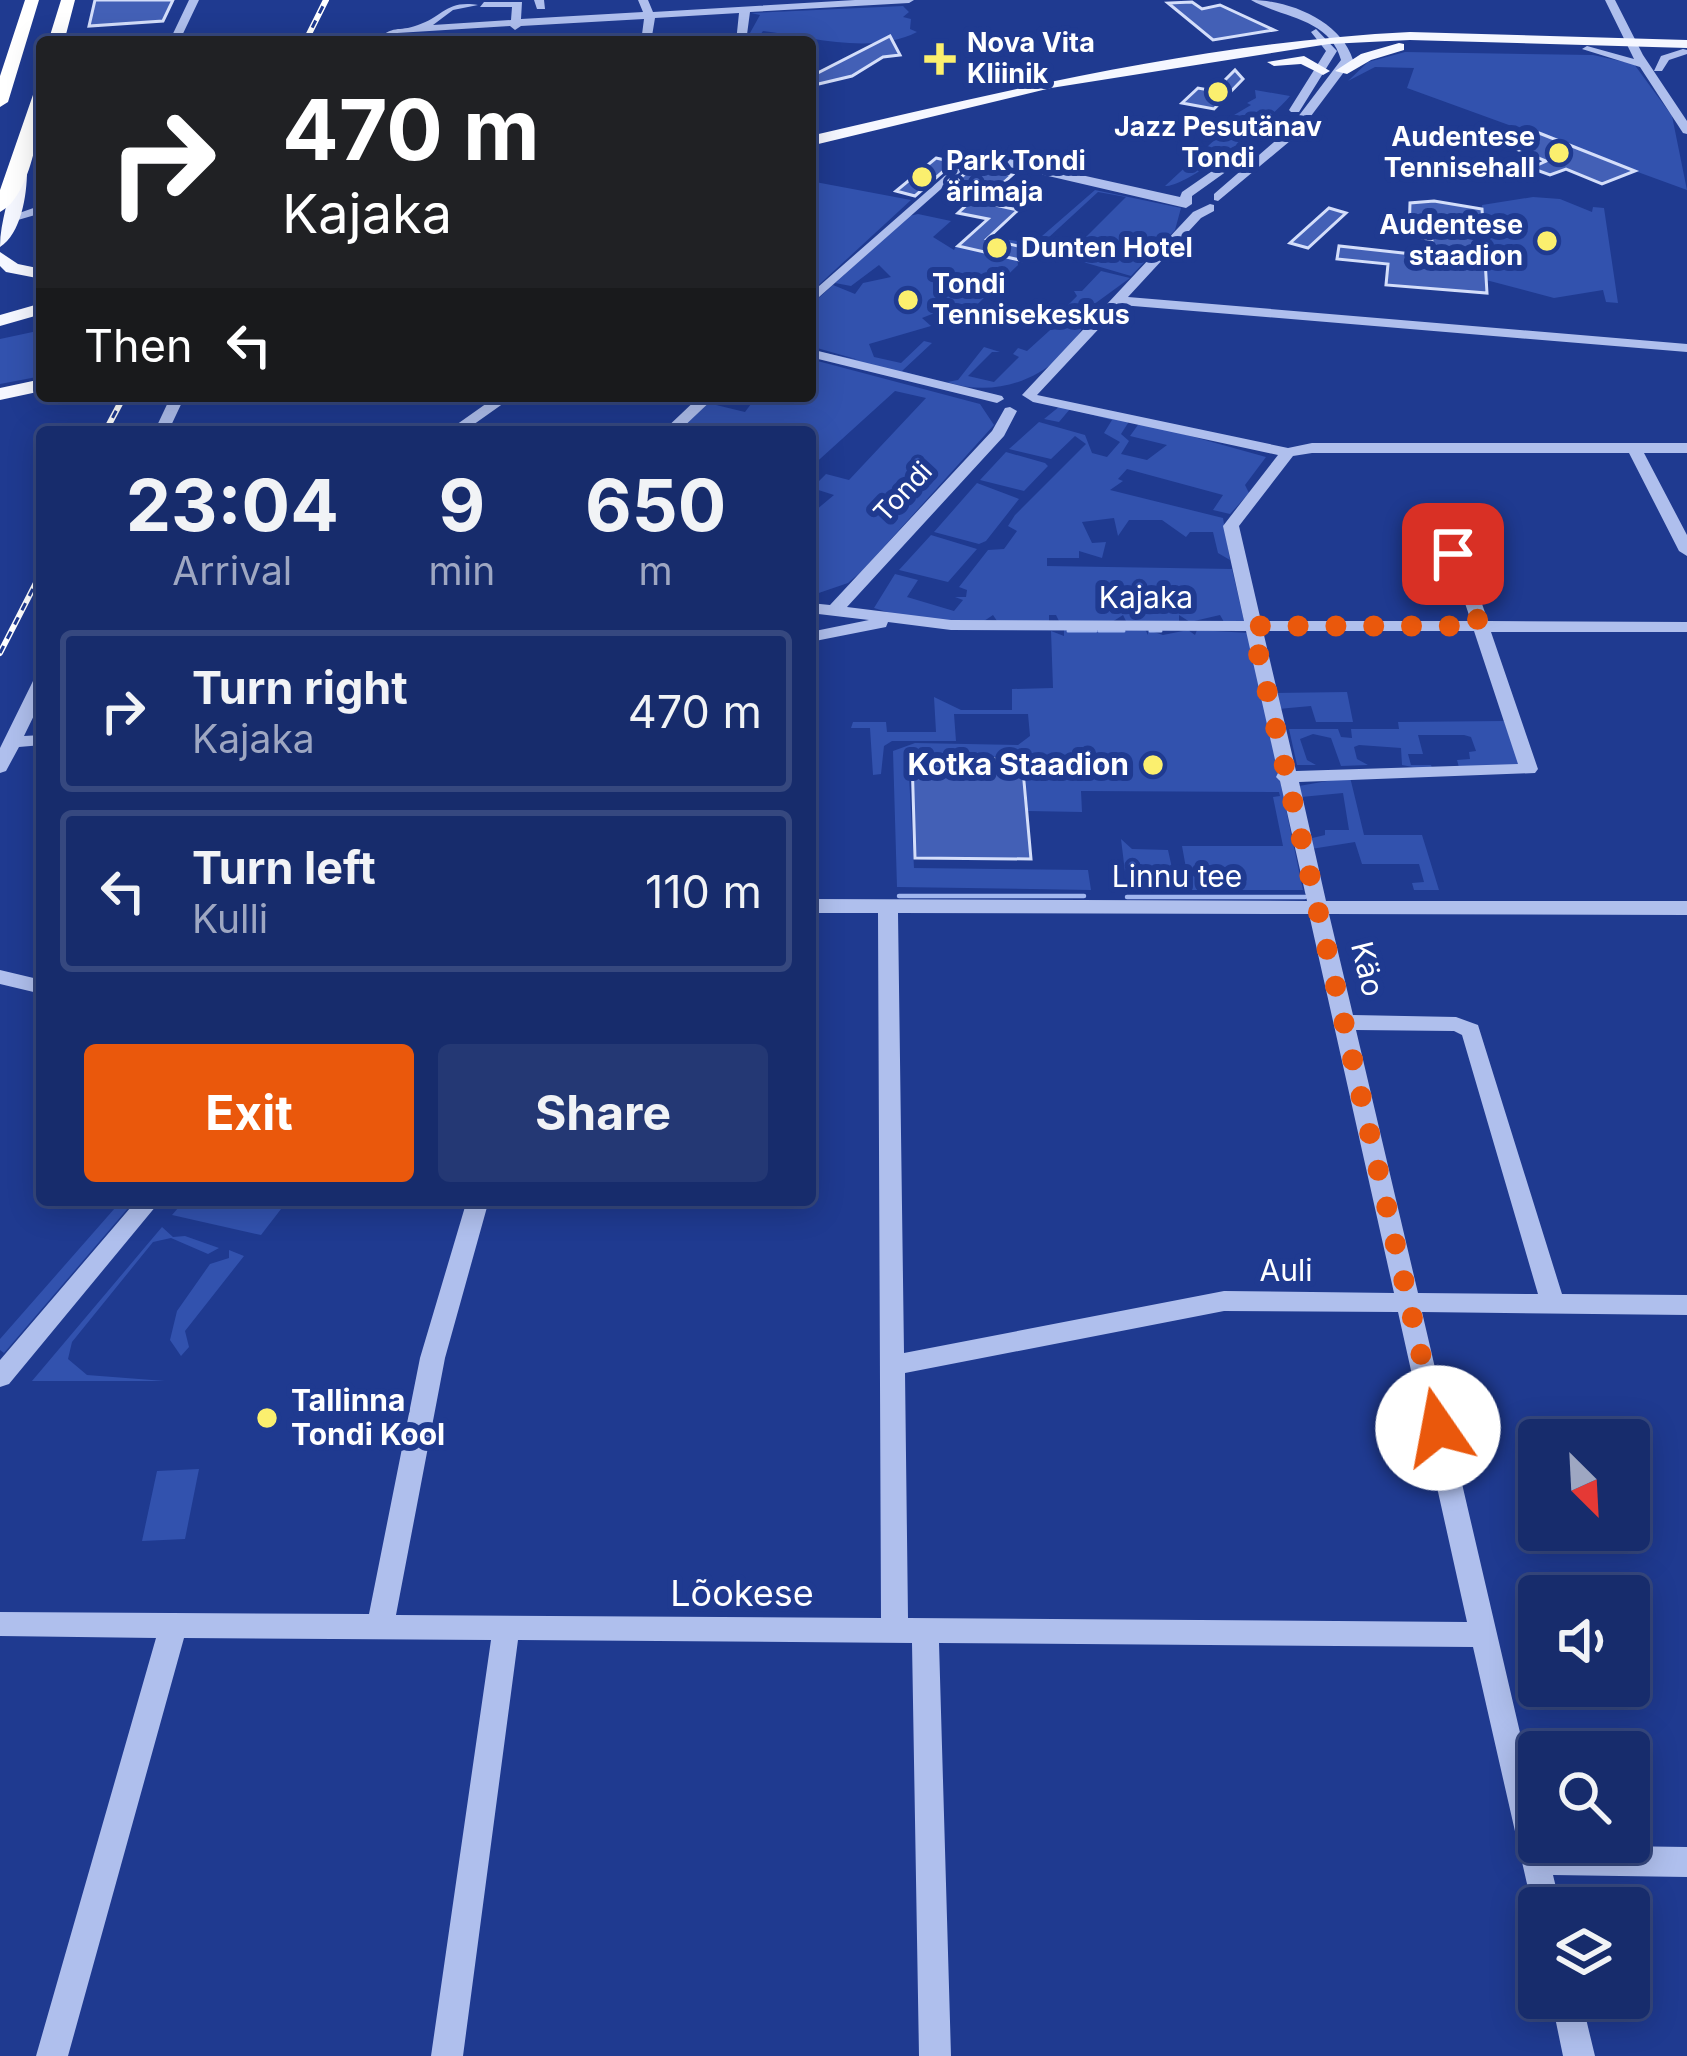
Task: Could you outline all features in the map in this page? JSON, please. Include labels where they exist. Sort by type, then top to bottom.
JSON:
[{"type":"highway","points":[[36,92],[2,96],[32,2],[67,4],[58,36]]},
{"type":"highway","points":[[9,209],[36,112]]},
{"type":"main road","points":[[816,145],[1032,96],[1332,43],[1451,36]]},
{"type":"main road","points":[[816,144],[1031,88],[1281,47],[1451,36],[1644,57],[1686,50]]},
{"type":"main road","points":[[1332,43],[1412,40],[1587,49],[1644,57]]},
{"type":"main road","points":[[1332,43],[1366,56],[1412,40]]},
{"type":"main road","points":[[1332,43],[1367,48],[1412,40]]},
{"type":"main road","points":[[1228,64],[1297,59],[1323,70]]},
{"type":"main road","points":[[0,242],[9,209]]},
{"type":"main road","points":[[0,257],[12,268],[36,273]]},
{"type":"main road","points":[[0,328],[36,314]]},
{"type":"main road","points":[[0,328],[36,327]]},
{"type":"main road","points":[[0,391],[36,383]]},
{"type":"street","points":[[177,36],[194,0]]},
{"type":"street","points":[[581,0],[587,22]]},
{"type":"street","points":[[644,0],[650,17],[647,36]]},
{"type":"street","points":[[387,36],[394,30],[420,29],[446,36],[734,8],[910,0]]},
{"type":"street","points":[[1256,0],[1332,43]]},
{"type":"street","points":[[1610,0],[1687,130]]},
{"type":"street","points":[[420,29],[450,7],[481,3],[518,4],[514,27]]},
{"type":"street","points":[[476,33],[481,3]]},
{"type":"street","points":[[1188,200],[1288,118],[1323,70],[1332,43]]},
{"type":"street","points":[[1031,396],[1190,225],[1292,133],[1332,43]]},
{"type":"street","points":[[1644,57],[1665,58],[1686,50]]},
{"type":"street","points":[[1644,57],[1687,108]]},
{"type":"street","points":[[816,296],[973,155],[1214,202]]},
{"type":"street","points":[[1188,200],[1190,225]]},
{"type":"street","points":[[1122,301],[1687,348]]},
{"type":"street","points":[[816,354],[997,399],[1010,392],[1288,453],[1312,448],[1687,448]]},
{"type":"street","points":[[997,399],[997,405],[1010,411],[1034,407],[1031,396]]},
{"type":"street","points":[[462,426],[498,402]]},
{"type":"street","points":[[676,426],[702,402]]},
{"type":"street","name":"Tondi","points":[[835,610],[999,433],[1010,411]]},
{"type":"street","points":[[1634,448],[1687,551]]},
{"type":"street","name":"Käo","points":[[1288,453],[1232,523],[1285,777],[1411,1303],[1518,1785]]},
{"type":"street","points":[[1285,777],[1528,770],[1452,541]]},
{"type":"street","name":"Kajaka","points":[[816,608],[892,622]]},
{"type":"street","points":[[835,610],[843,618],[840,631]]},
{"type":"street","name":"Kajaka","points":[[816,638],[892,622],[1687,627]]},
{"type":"street","points":[[0,767],[36,694]]},
{"type":"street","points":[[13,742],[36,740]]},
{"type":"street","name":"Linnu tee","points":[[816,906],[1687,908]]},
{"type":"street","points":[[888,908],[891,1366],[935,2056]]},
{"type":"street","points":[[0,976],[36,985]]},
{"type":"street","points":[[1342,1022],[1456,1024],[1472,1030],[1553,1304]]},
{"type":"street","points":[[0,1377],[145,1206]]},
{"type":"street","points":[[380,1627],[430,1370],[452,1274],[476,1206]]},
{"type":"street","name":"Auli","points":[[891,1366],[1224,1301],[1687,1305]]},
{"type":"street","name":"Lõokese","points":[[0,1624],[1484,1635]]},
{"type":"street","points":[[52,2056],[172,1627]]},
{"type":"street","points":[[447,2056],[506,1629]]},
{"type":"street","points":[[1650,1862],[1687,1862]]},
{"type":"street","points":[[1571,2019],[1580,2056]]},
{"type":"shaded area","points":[[903,6],[909,12],[903,17],[911,19],[910,29],[917,32],[861,43],[763,31],[748,36],[760,15],[751,13]]},
{"type":"shaded area","points":[[1405,52],[1593,55],[1634,64],[1672,116],[1687,190],[1407,88],[1414,68],[1375,67],[1348,81],[1368,62]]},
{"type":"shaded area","points":[[1255,90],[1290,96],[1211,164],[1165,186],[1235,121],[1229,118],[1251,105],[1247,103],[1256,98]]},
{"type":"shaded area","points":[[816,182],[911,200],[816,287]]},
{"type":"shaded area","points":[[1095,190],[1181,208],[1175,230],[1131,276],[1066,257],[1126,197],[1098,192],[1035,250],[970,235],[1034,243]]},
{"type":"shaded area","name":"Audentese staadion","points":[[1533,197],[1560,199],[1592,212],[1593,207],[1604,208],[1618,303],[1606,302],[1603,290],[1554,298],[1486,280],[1482,205]]},
{"type":"shaded area","points":[[909,216],[951,221],[933,237],[954,250],[956,246],[1017,259],[1018,265],[955,326],[940,322],[944,318],[937,312],[922,318],[931,326],[869,344],[874,357],[901,363],[924,341],[932,343],[902,371],[937,381],[816,351],[859,360],[816,348],[816,301],[833,285],[855,294],[863,283],[891,277],[879,265],[851,286],[835,283]]},
{"type":"shaded area","points":[[1101,271],[1130,278],[1082,313],[1088,316],[1078,336],[1048,367],[990,388],[947,382],[958,380],[984,347],[1000,352],[992,352],[968,376],[994,382],[1019,357],[1013,354],[1018,348],[1027,351],[1070,312],[1064,309],[1077,296],[1074,291],[1082,291]]},
{"type":"shaded area","points":[[36,331],[36,377],[0,384],[0,339]]},
{"type":"shaded area","points":[[816,361],[980,404],[994,425],[862,571],[848,583],[816,594],[816,510],[834,495],[816,489],[816,484],[826,474],[849,480],[926,398],[895,391],[816,463],[816,426],[683,426],[709,402],[745,412],[752,402],[816,402]]},
{"type":"shaded area","points":[[1065,402],[1130,420],[1121,434],[1129,441],[1121,454],[1147,460],[1167,445],[1130,436],[1140,422],[1266,457],[1245,485],[1249,493],[1230,514],[1213,510],[1223,495],[1127,469],[1118,479],[1123,481],[1110,490],[1223,518],[1230,560],[1218,553],[1213,532],[1190,532],[1186,537],[1162,520],[1129,520],[1118,536],[1114,518],[1082,522],[1092,543],[1106,542],[1102,558],[1079,551],[1079,558],[1047,558],[1047,566],[1232,569],[1244,621],[1224,622],[1220,615],[1190,622],[1179,615],[1179,621],[1126,621],[1123,615],[1112,622],[1059,621],[1056,615],[1049,615],[1049,621],[997,621],[993,615],[984,621],[910,619],[874,608],[895,574],[918,580],[907,597],[954,611],[963,600],[955,597],[966,597],[967,590],[959,587],[988,550],[1004,549],[1017,531],[1008,526],[1015,515],[1086,444],[1075,436],[1051,459],[1009,449],[1039,422],[1085,435],[1092,453],[1107,457],[1120,442],[1104,433],[1112,420],[1070,409],[1059,422],[1044,419]]},
{"type":"shaded area","points":[[1006,452],[1048,466],[1024,491],[980,480]]},
{"type":"shaded area","points":[[977,483],[1019,499],[986,541],[979,544],[934,532]]},
{"type":"shaded area","points":[[931,535],[977,549],[948,582],[899,570]]},
{"type":"shaded area","points":[[1145,629],[1148,635],[1148,630],[1163,635],[1188,630],[1195,635],[1197,630],[1249,633],[1303,890],[1137,890],[1126,880],[1121,839],[1132,849],[1168,850],[1172,868],[1186,868],[1182,846],[1283,846],[1273,797],[1280,796],[1279,792],[1081,791],[1082,812],[1028,811],[1024,757],[908,757],[914,868],[1088,870],[1091,890],[897,887],[893,751],[915,743],[1018,745],[1030,736],[1028,714],[954,714],[956,741],[892,741],[884,746],[881,774],[873,775],[870,728],[851,728],[853,722],[886,722],[887,732],[936,732],[934,697],[961,710],[1012,710],[1012,689],[1053,688],[1051,631],[1064,636],[1064,630]]},
{"type":"shaded area","points":[[1347,692],[1353,722],[1316,722],[1311,706],[1278,709],[1274,693]]},
{"type":"shaded area","points":[[1504,721],[1520,767],[1460,771],[1457,760],[1470,759],[1469,752],[1476,751],[1471,737],[1464,735],[1418,735],[1423,754],[1408,754],[1411,765],[1431,765],[1433,771],[1402,765],[1401,748],[1359,745],[1354,747],[1357,759],[1368,765],[1341,766],[1331,738],[1313,734],[1300,739],[1307,760],[1316,765],[1297,765],[1289,729],[1338,729],[1341,737],[1352,738],[1351,729],[1399,729],[1398,722]]},
{"type":"shaded area","points":[[1350,777],[1364,835],[1422,835],[1439,890],[1414,890],[1412,883],[1424,882],[1419,864],[1362,864],[1355,842],[1311,849],[1308,839],[1325,835],[1325,830],[1349,830],[1343,793],[1301,797],[1299,786]]},
{"type":"shaded area","points":[[117,1206],[130,1206],[4,1353],[0,1339]]},
{"type":"shaded area","points":[[180,1206],[283,1206],[261,1235],[172,1215]]},
{"type":"shaded area","points":[[162,1227],[173,1237],[185,1236],[219,1248],[208,1254],[171,1238],[153,1242],[72,1342],[68,1359],[87,1375],[165,1381],[32,1381]]},
{"type":"shaded area","points":[[229,1250],[244,1256],[185,1331],[189,1347],[181,1356],[170,1340],[177,1311],[210,1264],[229,1258]]},
{"type":"shaded area","points":[[199,1469],[185,1539],[142,1541],[157,1471]]},
{"type":"building","points":[[95,0],[173,0],[163,21],[89,26]]},
{"type":"building","points":[[1192,2],[1202,9],[1220,5],[1274,30],[1213,40],[1168,3]]},
{"type":"building","points":[[890,36],[900,55],[883,57],[852,76],[816,85],[816,74]]},
{"type":"building","points":[[1235,70],[1243,79],[1214,109],[1182,103],[1198,88],[1214,91]]},
{"type":"building","name":"Audentese Tennisehall","points":[[1539,133],[1635,171],[1602,184],[1566,169],[1550,175],[1531,168],[1546,161],[1506,145]]},
{"type":"building","name":"Park Tondi ärimaja","points":[[936,158],[954,162],[915,196],[896,191]]},
{"type":"building","points":[[973,167],[1012,175],[993,192],[953,184]]},
{"type":"building","points":[[972,200],[1018,210],[987,239],[1036,250],[1024,261],[958,246],[988,219],[958,213]]},
{"type":"building","points":[[1434,201],[1482,209],[1487,293],[1386,285],[1388,264],[1337,259],[1339,246],[1430,256],[1432,240],[1409,235],[1410,203]]},
{"type":"building","points":[[1329,208],[1346,213],[1308,248],[1290,243]]},
{"type":"building","points":[[912,758],[1022,759],[1031,859],[915,858]]},
{"type":"waterway","points":[[1068,631],[1096,631]]},
{"type":"waterway","points":[[1099,631],[1124,631]]},
{"type":"waterway","points":[[1150,631],[1161,631]]},
{"type":"waterway","points":[[899,896],[1084,896]]},
{"type":"waterway","points":[[1127,897],[1305,897]]},
{"type":"railway","points":[[308,36],[326,0]]},
{"type":"railway","points":[[108,426],[121,402]]},
{"type":"railway","points":[[0,653],[36,583]]},
{"type":"place","name":"Nova Vita Kliinik","points":[[940,59]]},
{"type":"place","name":"Jazz Pesutänav Tondi","points":[[1218,92]]},
{"type":"place","name":"Audentese Tennisehall","points":[[1559,153]]},
{"type":"place","name":"Park Tondi ärimaja","points":[[922,177]]},
{"type":"place","name":"Audentese staadion","points":[[1547,241]]},
{"type":"place","name":"Dunten Hotel","points":[[997,248]]},
{"type":"place","name":"Tondi Tennisekeskus","points":[[908,300]]},
{"type":"place","name":"Kotka Staadion","points":[[1153,765]]},
{"type":"place","name":"Tallinna Tondi Kool","points":[[267,1418]]},
{"type":"route","points":[[1438,1428],[1252,626],[1480,626],[1453,554]]}]
